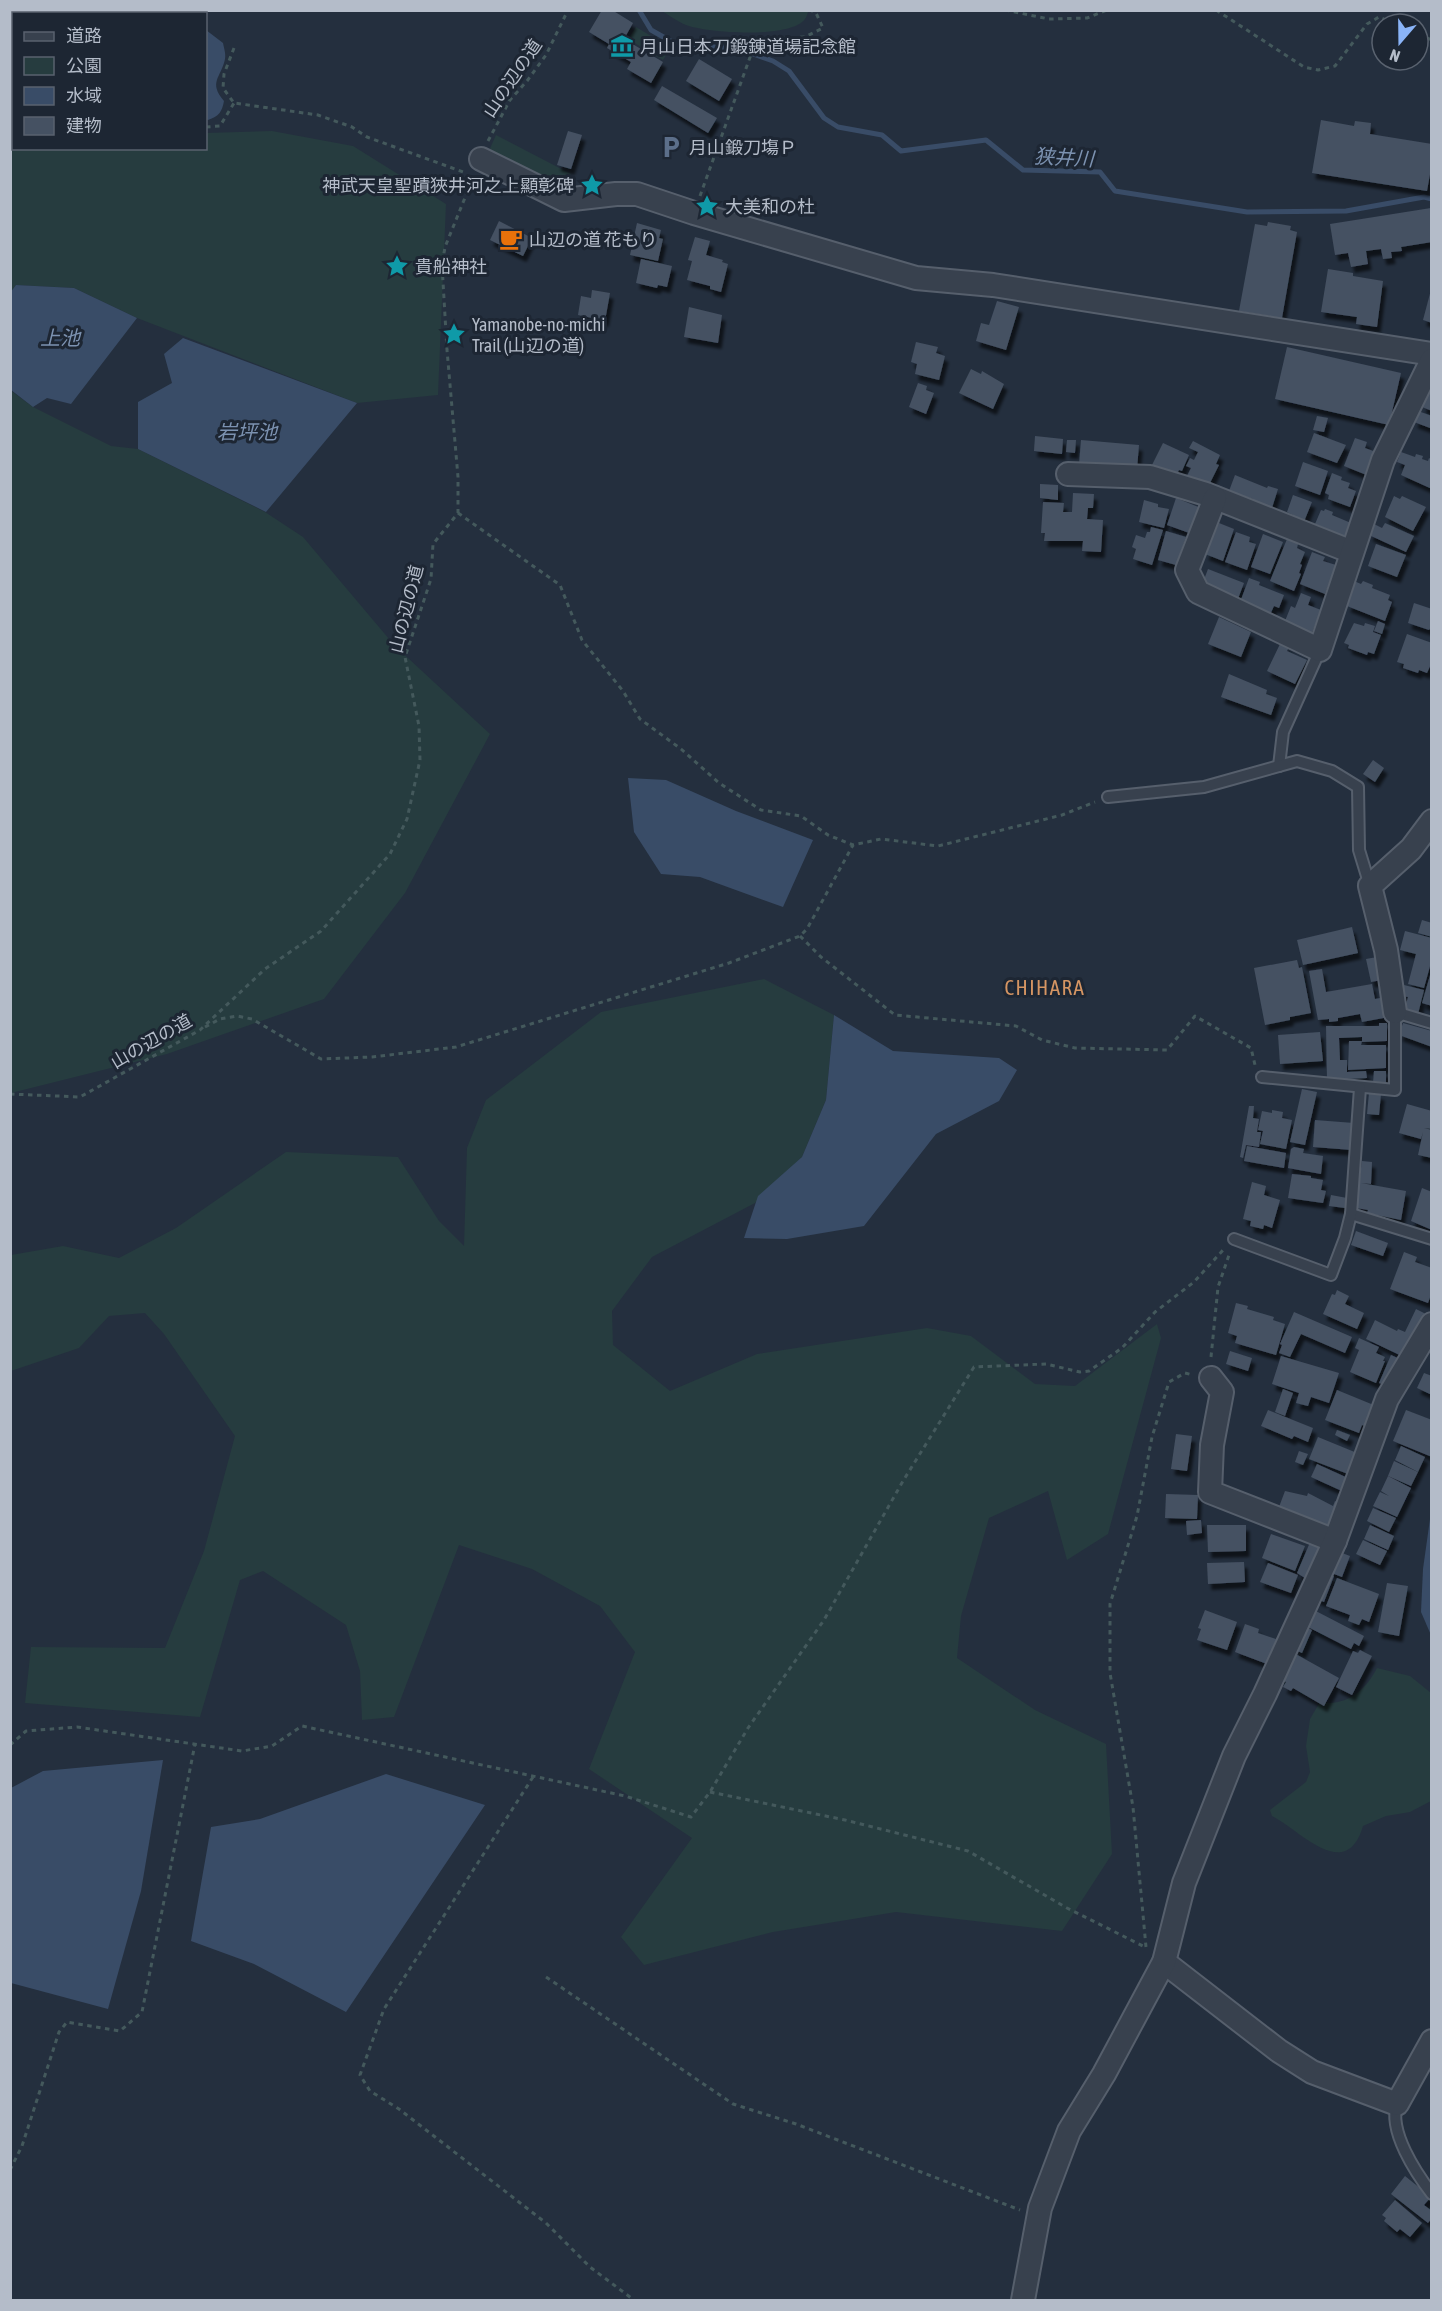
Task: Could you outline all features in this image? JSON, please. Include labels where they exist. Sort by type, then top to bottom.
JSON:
[{"type":"street","points":[[477,167],[564,200],[637,194],[916,278],[993,285],[1431,354]]},
{"type":"street","points":[[1215,498],[1187,570],[1198,592],[1320,650],[1383,460],[1431,360]]},
{"type":"street","points":[[1068,474],[1150,477],[1215,498],[1352,552]]},
{"type":"street","points":[[1395,1012],[1386,950],[1370,886],[1411,849],[1431,820]]},
{"type":"street","points":[[1023,2301],[1038,2217],[1069,2132],[1104,2074],[1164,1962],[1184,1883],[1234,1756],[1335,1541],[1387,1399],[1431,1324]]},
{"type":"street","points":[[1211,1378],[1222,1392],[1212,1445],[1210,1492],[1335,1541]]},
{"type":"street","points":[[1164,1962],[1279,2051],[1312,2072],[1397,2104],[1431,2041]]},
{"type":"lane","points":[[1279,766],[1283,732],[1320,650]]},
{"type":"lane","points":[[1108,797],[1204,787],[1297,761],[1332,771],[1358,787],[1359,850],[1370,886]]},
{"type":"lane","points":[[1262,1077],[1395,1090],[1395,1012],[1431,1023]]},
{"type":"lane","points":[[1234,1239],[1331,1275],[1351,1214],[1359,1088]]},
{"type":"lane","points":[[1351,1214],[1431,1239]]},
{"type":"lane","points":[[1397,2104],[1394,2113],[1406,2155],[1431,2194]]},
{"type":"path","name":"山の辺の道","points":[[10,1094],[80,1096],[200,1030],[265,969],[321,931],[390,854],[407,819],[420,760],[419,726],[405,657],[431,579],[433,544],[458,513],[458,477],[442,265],[445,247],[477,167],[505,108],[546,55],[568,10]]},
{"type":"path","points":[[694,213],[753,49],[756,44],[765,39],[805,38],[824,28],[816,13],[810,10]]},
{"type":"path","points":[[1005,10],[1049,19],[1087,18],[1107,10]]},
{"type":"path","points":[[1216,10],[1304,67],[1318,70],[1335,66],[1370,22]]},
{"type":"path","points":[[234,48],[224,74],[223,88],[234,103],[318,115],[352,127],[367,137],[477,167]]},
{"type":"path","points":[[207,127],[220,126],[234,103]]},
{"type":"path","points":[[458,513],[560,585],[582,640],[623,691],[640,719],[681,749],[719,783],[761,810],[801,816],[828,835],[853,845],[881,839],[938,846],[1062,814],[1108,797]]},
{"type":"path","points":[[200,1030],[220,1019],[237,1016],[252,1019],[321,1059],[372,1057],[456,1047],[729,963],[800,936],[807,929],[853,845]]},
{"type":"path","points":[[800,936],[821,957],[895,1015],[1016,1026],[1042,1040],[1075,1048],[1099,1050],[1167,1050],[1195,1016],[1251,1048],[1254,1064],[1262,1077]]},
{"type":"path","points":[[710,1792],[845,1820],[968,1851],[1067,1908],[1146,1947],[1133,1807],[1110,1673],[1110,1604],[1137,1516],[1152,1437],[1169,1382],[1185,1373],[1211,1378],[1211,1350],[1218,1287],[1234,1239]]},
{"type":"path","points":[[10,1745],[26,1731],[77,1727],[242,1751],[272,1746],[302,1726],[625,1796],[691,1817],[710,1792],[748,1728],[830,1610],[903,1481],[974,1367],[1046,1364],[1080,1372],[1089,1371],[1122,1348],[1155,1312],[1194,1282],[1234,1239]]},
{"type":"path","points":[[10,2170],[22,2146],[59,2032],[67,2022],[120,2031],[142,2012],[195,1744]]},
{"type":"path","points":[[533,1776],[384,2009],[360,2075],[370,2091],[399,2109],[546,2223],[590,2267],[634,2301]]},
{"type":"path","points":[[546,1977],[733,2104],[796,2124],[1038,2217]]},
{"type":"green space","points":[[662,11],[809,11],[805,19],[797,25],[783,30],[729,32],[683,24]]},
{"type":"green space","points":[[636,27],[671,48],[663,60],[628,39]]},
{"type":"green space","points":[[10,57],[12,57],[12,150],[207,150],[207,133],[272,131],[353,146],[446,204],[438,395],[357,403],[137,318],[74,288],[16,285],[11,293]]},
{"type":"green space","points":[[496,135],[571,174],[564,192],[488,153]]},
{"type":"green space","points":[[10,390],[33,407],[111,446],[138,449],[265,512],[303,537],[395,646],[490,734],[405,893],[324,999],[167,1054],[11,1093]]},
{"type":"green space","points":[[764,979],[834,1015],[826,1100],[802,1157],[755,1203],[652,1257],[612,1311],[613,1345],[670,1391],[757,1354],[927,1328],[971,1336],[1035,1384],[1075,1386],[1157,1324],[1161,1338],[1108,1534],[1067,1560],[1048,1491],[989,1518],[961,1616],[957,1658],[1035,1710],[1106,1744],[1112,1854],[1062,1931],[896,1912],[773,1932],[644,1965],[621,1937],[692,1838],[589,1769],[635,1652],[600,1606],[532,1569],[459,1545],[394,1717],[362,1720],[360,1671],[346,1625],[263,1571],[240,1580],[200,1717],[25,1703],[31,1647],[165,1648],[204,1551],[235,1436],[164,1334],[145,1313],[109,1316],[79,1348],[11,1371],[11,1255],[63,1246],[119,1258],[176,1228],[286,1152],[398,1157],[439,1221],[464,1246],[467,1148],[486,1100],[601,1012]]},
{"type":"green space","points":[[1377,1668],[1410,1676],[1431,1693],[1431,1801],[1410,1812],[1386,1816],[1363,1826],[1355,1843],[1346,1851],[1334,1852],[1309,1841],[1272,1816],[1270,1810],[1306,1782],[1310,1772],[1306,1746],[1310,1719],[1320,1702],[1338,1702],[1354,1695],[1367,1683]]},
{"type":"water","points":[[207,31],[223,43],[225,55],[216,84],[219,95],[224,101],[223,105],[215,117],[208,120]]},
{"type":"water","name":"上池","points":[[16,285],[74,288],[137,318],[71,404],[47,398],[33,407],[11,390],[10,293]]},
{"type":"water","name":"岩坪池","points":[[183,338],[357,403],[266,512],[138,449],[138,402],[172,383],[164,354]]},
{"type":"water","points":[[628,778],[666,780],[736,811],[813,840],[783,907],[700,877],[661,874],[634,832]]},
{"type":"water","points":[[834,1015],[893,1051],[999,1058],[1017,1070],[999,1101],[936,1134],[864,1226],[787,1239],[744,1238],[758,1196],[802,1157],[826,1100]]},
{"type":"water","points":[[1431,1512],[1431,1635],[1421,1612],[1423,1569]]},
{"type":"water","points":[[163,1760],[141,1891],[108,2009],[11,1983],[11,1788],[43,1771]]},
{"type":"water","points":[[386,1774],[485,1805],[346,2012],[254,1964],[191,1941],[211,1827],[260,1819]]},
{"type":"building","name":"月山日本刀鍛錬道場記念館","points":[[602,10],[612,10],[633,23],[624,39],[663,62],[651,83],[627,69],[631,62],[607,48],[609,44],[589,32]]},
{"type":"building","points":[[699,59],[732,79],[719,101],[686,81]]},
{"type":"building","points":[[662,86],[717,118],[708,133],[654,100]]},
{"type":"building","points":[[1321,120],[1354,126],[1355,121],[1371,123],[1370,134],[1432,144],[1432,163],[1427,191],[1312,173]]},
{"type":"building","points":[[568,131],[582,135],[571,169],[557,165]]},
{"type":"building","points":[[1431,208],[1432,242],[1401,247],[1402,251],[1391,252],[1392,258],[1383,259],[1381,249],[1366,251],[1368,264],[1351,267],[1348,253],[1335,255],[1330,224]]},
{"type":"building","name":"山辺の道 花もり","points":[[499,221],[532,238],[523,256],[490,240]]},
{"type":"building","points":[[1268,222],[1291,226],[1290,230],[1297,232],[1282,318],[1239,311],[1255,224],[1267,226]]},
{"type":"building","points":[[637,223],[661,230],[659,238],[663,239],[658,261],[630,255]]},
{"type":"building","points":[[695,237],[710,241],[706,255],[723,260],[722,262],[728,264],[721,292],[710,289],[710,286],[687,280],[692,261],[688,260]]},
{"type":"building","points":[[641,259],[672,266],[667,287],[658,285],[657,288],[636,283]]},
{"type":"building","points":[[1328,269],[1383,281],[1377,327],[1356,324],[1357,317],[1321,312]]},
{"type":"building","points":[[1432,286],[1432,323],[1423,320]]},
{"type":"building","points":[[592,290],[610,293],[605,321],[578,315],[581,296],[591,298]]},
{"type":"building","points":[[997,301],[1019,307],[1006,350],[976,341],[981,323],[989,325]]},
{"type":"building","points":[[689,307],[722,315],[718,343],[684,337]]},
{"type":"building","points":[[916,342],[938,347],[936,353],[945,356],[939,380],[915,374],[917,364],[911,362]]},
{"type":"building","points":[[1287,347],[1401,373],[1389,425],[1275,399]]},
{"type":"building","points":[[971,369],[981,374],[982,371],[1004,384],[993,409],[959,393]]},
{"type":"building","points":[[918,383],[927,386],[926,390],[934,393],[926,414],[909,407]]},
{"type":"building","points":[[1432,384],[1432,411],[1422,407]]},
{"type":"building","points":[[1418,411],[1432,416],[1430,428],[1414,422]]},
{"type":"building","points":[[1317,416],[1328,418],[1324,432],[1313,430]]},
{"type":"building","points":[[1314,433],[1346,445],[1337,463],[1307,452]]},
{"type":"building","points":[[1035,436],[1063,439],[1062,454],[1034,451]]},
{"type":"building","points":[[1355,438],[1367,442],[1365,448],[1376,452],[1369,476],[1344,466]]},
{"type":"building","points":[[1067,440],[1076,440],[1075,453],[1066,452]]},
{"type":"building","points":[[1081,440],[1139,445],[1137,469],[1079,465]]},
{"type":"building","points":[[1193,441],[1220,455],[1216,464],[1219,465],[1208,487],[1187,476],[1191,468],[1186,466],[1190,458],[1194,460],[1198,452],[1189,448]]},
{"type":"building","points":[[1163,443],[1189,455],[1182,471],[1179,470],[1176,476],[1152,465]]},
{"type":"building","points":[[1401,452],[1415,457],[1416,454],[1423,456],[1422,459],[1428,461],[1429,458],[1432,460],[1432,489],[1401,475],[1405,465],[1397,462]]},
{"type":"building","points":[[1303,462],[1328,471],[1320,495],[1295,486]]},
{"type":"building","points":[[1332,473],[1350,483],[1348,488],[1356,491],[1350,507],[1328,499],[1329,495],[1325,493]]},
{"type":"building","points":[[1235,475],[1267,488],[1268,486],[1278,489],[1271,511],[1251,504],[1253,499],[1229,491]]},
{"type":"building","points":[[1040,484],[1058,485],[1058,500],[1040,498]]},
{"type":"building","points":[[1073,493],[1094,494],[1093,508],[1088,508],[1087,519],[1103,520],[1101,552],[1082,551],[1083,541],[1044,541],[1045,533],[1041,533],[1043,502],[1064,503],[1063,512],[1072,512]]},
{"type":"building","points":[[1293,495],[1312,502],[1303,524],[1291,519],[1293,515],[1287,512]]},
{"type":"building","points":[[1394,496],[1400,499],[1402,496],[1426,507],[1413,531],[1385,517]]},
{"type":"building","points":[[1176,498],[1201,508],[1192,534],[1167,525]]},
{"type":"building","points":[[1144,500],[1158,504],[1158,507],[1169,509],[1164,528],[1139,522]]},
{"type":"building","points":[[1321,510],[1333,512],[1332,515],[1351,523],[1344,541],[1318,530],[1320,526],[1315,524]]},
{"type":"building","points":[[1219,523],[1234,529],[1223,561],[1205,554]]},
{"type":"building","points":[[1385,523],[1414,536],[1406,552],[1369,535],[1374,524],[1382,528]]},
{"type":"building","points":[[1151,527],[1163,530],[1152,565],[1133,559],[1136,549],[1132,547],[1136,535],[1145,538]]},
{"type":"building","points":[[1166,531],[1186,537],[1176,565],[1158,560]]},
{"type":"building","points":[[1236,532],[1250,537],[1249,542],[1256,544],[1247,570],[1225,562]]},
{"type":"building","points":[[1263,534],[1283,542],[1270,574],[1251,567]]},
{"type":"building","points":[[1287,539],[1298,544],[1297,548],[1305,552],[1300,564],[1302,565],[1299,573],[1301,574],[1294,591],[1270,581]]},
{"type":"building","points":[[1376,544],[1406,555],[1397,577],[1368,566]]},
{"type":"building","points":[[1312,552],[1325,557],[1323,561],[1336,565],[1325,594],[1300,584]]},
{"type":"building","points":[[1208,569],[1244,583],[1236,604],[1202,585]]},
{"type":"building","points":[[1249,578],[1260,582],[1259,585],[1284,595],[1279,608],[1274,606],[1269,617],[1239,605]]},
{"type":"building","points":[[1354,581],[1361,584],[1363,581],[1373,585],[1372,588],[1390,595],[1388,600],[1392,602],[1385,621],[1347,606],[1350,599],[1347,598]]},
{"type":"building","points":[[1301,593],[1311,597],[1308,605],[1321,610],[1312,633],[1285,621],[1291,606],[1295,608]]},
{"type":"building","points":[[1414,603],[1432,609],[1432,626],[1429,630],[1408,623]]},
{"type":"building","points":[[1219,617],[1251,632],[1241,657],[1208,644]]},
{"type":"building","points":[[1378,621],[1385,624],[1382,634],[1374,631]]},
{"type":"building","points":[[1354,623],[1375,626],[1373,632],[1381,635],[1374,654],[1368,652],[1367,655],[1348,648],[1349,645],[1344,643]]},
{"type":"building","points":[[1407,634],[1432,643],[1432,662],[1427,673],[1419,670],[1418,673],[1403,668],[1404,664],[1397,662]]},
{"type":"building","points":[[1280,644],[1289,647],[1287,651],[1307,660],[1295,684],[1267,671]]},
{"type":"building","points":[[1229,674],[1267,690],[1266,694],[1277,698],[1271,715],[1221,697]]},
{"type":"building","points":[[1373,760],[1384,768],[1375,782],[1363,774]]},
{"type":"building","points":[[1422,920],[1432,923],[1432,937],[1418,933]]},
{"type":"building","points":[[1352,927],[1358,953],[1303,965],[1297,940]]},
{"type":"building","points":[[1405,931],[1432,938],[1432,959],[1424,988],[1408,984],[1416,954],[1400,950]]},
{"type":"building","points":[[1377,957],[1382,980],[1371,982],[1366,959]]},
{"type":"building","points":[[1297,960],[1299,968],[1302,967],[1311,1013],[1265,1025],[1254,968]]},
{"type":"building","points":[[1322,969],[1326,992],[1372,984],[1375,999],[1385,997],[1389,1017],[1362,1022],[1360,1014],[1338,1018],[1338,1021],[1318,1020],[1309,971]]},
{"type":"building","points":[[1432,972],[1432,1006],[1422,1003]]},
{"type":"building","points":[[1404,985],[1424,990],[1418,1014],[1405,1008],[1408,997],[1401,996]]},
{"type":"building","points":[[1379,1023],[1387,1023],[1387,1041],[1362,1042],[1362,1037],[1339,1038],[1340,1060],[1347,1060],[1347,1072],[1366,1071],[1367,1078],[1327,1080],[1326,1026],[1379,1026]]},
{"type":"building","points":[[1403,1023],[1432,1031],[1432,1047],[1399,1035]]},
{"type":"building","points":[[1320,1032],[1323,1061],[1280,1064],[1278,1035]]},
{"type":"building","points":[[1349,1041],[1362,1041],[1361,1045],[1386,1045],[1386,1068],[1348,1070]]},
{"type":"building","points":[[1374,1071],[1386,1071],[1386,1083],[1373,1083]]},
{"type":"building","points":[[1302,1089],[1317,1092],[1305,1145],[1290,1142]]},
{"type":"building","points":[[1369,1093],[1381,1094],[1379,1115],[1367,1114]]},
{"type":"building","points":[[1407,1104],[1432,1111],[1432,1129],[1424,1128],[1432,1130],[1432,1158],[1418,1155],[1423,1132],[1421,1139],[1399,1133]]},
{"type":"building","points":[[1249,1106],[1254,1106],[1253,1118],[1259,1119],[1257,1132],[1261,1132],[1259,1147],[1246,1145],[1243,1158],[1240,1157]]},
{"type":"building","points":[[1272,1110],[1283,1112],[1282,1118],[1292,1120],[1286,1149],[1260,1144],[1263,1131],[1258,1130],[1262,1111],[1272,1113]]},
{"type":"building","points":[[1315,1120],[1354,1123],[1352,1150],[1313,1147]]},
{"type":"building","points":[[1247,1146],[1286,1153],[1284,1168],[1244,1161]]},
{"type":"building","points":[[1294,1147],[1304,1149],[1303,1153],[1323,1156],[1321,1174],[1288,1168],[1291,1149]]},
{"type":"building","points":[[1362,1161],[1372,1162],[1371,1184],[1361,1183],[1406,1191],[1401,1220],[1367,1213],[1368,1210],[1356,1208]]},
{"type":"building","points":[[1292,1174],[1323,1180],[1321,1190],[1326,1191],[1323,1203],[1288,1198]]},
{"type":"building","points":[[1252,1182],[1266,1186],[1264,1195],[1280,1200],[1272,1228],[1264,1225],[1263,1229],[1250,1226],[1251,1221],[1243,1219]]},
{"type":"building","points":[[1422,1188],[1432,1192],[1432,1230],[1411,1221]]},
{"type":"building","points":[[1331,1195],[1347,1198],[1345,1208],[1329,1206]]},
{"type":"building","points":[[1356,1231],[1388,1243],[1383,1256],[1351,1245]]},
{"type":"building","points":[[1404,1252],[1417,1257],[1415,1262],[1432,1268],[1432,1292],[1428,1303],[1390,1289]]},
{"type":"building","points":[[1337,1290],[1349,1296],[1345,1304],[1364,1313],[1357,1329],[1323,1314],[1332,1294],[1335,1295]]},
{"type":"building","points":[[1236,1303],[1248,1306],[1247,1309],[1274,1317],[1273,1320],[1285,1324],[1276,1355],[1235,1343],[1237,1336],[1228,1333]]},
{"type":"building","points":[[1416,1309],[1430,1316],[1408,1359],[1366,1339],[1375,1320],[1397,1331],[1398,1329],[1405,1332]]},
{"type":"building","points":[[1294,1312],[1352,1337],[1345,1353],[1301,1334],[1290,1357],[1279,1353],[1282,1345],[1280,1344]]},
{"type":"building","points":[[1359,1338],[1379,1347],[1376,1353],[1385,1357],[1376,1383],[1350,1372],[1359,1350],[1355,1348]]},
{"type":"building","points":[[1230,1351],[1252,1358],[1248,1371],[1226,1364]]},
{"type":"building","points":[[1391,1355],[1404,1361],[1393,1388],[1379,1383]]},
{"type":"building","points":[[1281,1356],[1339,1373],[1329,1403],[1311,1397],[1308,1406],[1296,1403],[1299,1393],[1272,1384]]},
{"type":"building","points":[[1424,1373],[1432,1376],[1432,1395],[1417,1388]]},
{"type":"building","points":[[1283,1389],[1293,1393],[1285,1416],[1275,1412]]},
{"type":"building","points":[[1337,1390],[1381,1408],[1372,1429],[1362,1425],[1359,1433],[1325,1420]]},
{"type":"building","points":[[1268,1410],[1313,1428],[1308,1442],[1294,1436],[1292,1439],[1261,1426]]},
{"type":"building","points":[[1406,1410],[1432,1420],[1432,1457],[1393,1441]]},
{"type":"building","points":[[1337,1430],[1350,1435],[1347,1441],[1335,1435]]},
{"type":"building","points":[[1176,1434],[1192,1436],[1187,1471],[1171,1469]]},
{"type":"building","points":[[1318,1437],[1357,1453],[1348,1474],[1309,1459]]},
{"type":"building","points":[[1401,1446],[1425,1457],[1418,1472],[1395,1460]]},
{"type":"building","points":[[1299,1451],[1308,1454],[1303,1465],[1295,1462]]},
{"type":"building","points":[[1394,1461],[1418,1472],[1411,1486],[1388,1476]]},
{"type":"building","points":[[1317,1464],[1350,1479],[1344,1492],[1311,1477]]},
{"type":"building","points":[[1388,1476],[1411,1488],[1397,1517],[1373,1506],[1380,1492],[1389,1496],[1381,1491]]},
{"type":"building","points":[[1285,1491],[1307,1496],[1308,1493],[1333,1506],[1335,1501],[1339,1503],[1326,1535],[1279,1507]]},
{"type":"building","points":[[1166,1494],[1198,1495],[1197,1519],[1165,1518]]},
{"type":"building","points":[[1373,1508],[1396,1518],[1389,1532],[1367,1521]]},
{"type":"building","points":[[1201,1520],[1202,1533],[1187,1535],[1186,1521]]},
{"type":"building","points":[[1207,1525],[1246,1525],[1246,1551],[1208,1552]]},
{"type":"building","points":[[1370,1525],[1394,1536],[1388,1550],[1364,1539]]},
{"type":"building","points":[[1271,1534],[1305,1546],[1295,1571],[1262,1558]]},
{"type":"building","points":[[1311,1540],[1322,1545],[1308,1580],[1297,1573]]},
{"type":"building","points":[[1363,1540],[1387,1551],[1380,1565],[1356,1554]]},
{"type":"building","points":[[1334,1550],[1350,1556],[1342,1577],[1326,1571]]},
{"type":"building","points":[[1244,1562],[1245,1582],[1208,1584],[1207,1563]]},
{"type":"building","points":[[1268,1563],[1298,1575],[1291,1593],[1260,1582]]},
{"type":"building","points":[[1326,1573],[1334,1576],[1324,1602],[1315,1598]]},
{"type":"building","points":[[1337,1578],[1379,1594],[1369,1622],[1362,1619],[1359,1625],[1348,1621],[1350,1615],[1326,1606]]},
{"type":"building","points":[[1387,1583],[1408,1586],[1399,1636],[1378,1632]]},
{"type":"building","points":[[1312,1609],[1364,1636],[1359,1646],[1354,1643],[1351,1649],[1304,1625]]},
{"type":"building","points":[[1205,1610],[1237,1622],[1227,1650],[1197,1640],[1201,1629],[1198,1628]]},
{"type":"building","points":[[1245,1624],[1259,1629],[1258,1633],[1276,1639],[1267,1664],[1235,1652]]},
{"type":"building","points":[[1304,1626],[1312,1630],[1302,1653],[1293,1649]]},
{"type":"building","points":[[1360,1650],[1372,1656],[1352,1695],[1336,1687],[1353,1651],[1358,1653]]},
{"type":"building","points":[[1292,1652],[1339,1678],[1324,1706],[1293,1688],[1291,1691],[1283,1687],[1286,1682],[1278,1677]]},
{"type":"building","points":[[1405,2176],[1431,2197],[1424,2205],[1432,2211],[1432,2218],[1428,2223],[1391,2194]]},
{"type":"building","points":[[1395,2200],[1422,2223],[1410,2237],[1400,2229],[1397,2232],[1384,2221],[1386,2218],[1382,2215]]},
{"type":"waterway","name":"狭井川","points":[[639,10],[651,30],[674,43],[742,50],[773,61],[789,71],[824,118],[838,127],[882,135],[901,151],[986,140],[1023,170],[1100,172],[1115,191],[1247,212],[1346,211],[1424,197],[1432,199]]},
{"type":"place","name":"月山日本刀鍛錬道場記念館","points":[[622,46]]},
{"type":"place","name":"月山鍛刀塲Ｐ","points":[[671,147]]},
{"type":"place","name":"神武天皇聖蹟狹井河之上顯彰碑","points":[[592,185]]},
{"type":"place","name":"大美和の杜","points":[[707,206]]},
{"type":"place","name":"山辺の道 花もり","points":[[511,239]]},
{"type":"place","name":"貴船神社","points":[[397,266]]},
{"type":"place","name":"Yamanobe-no-michi Trail (山辺の道)","points":[[454,334]]},
{"type":"district","name":"CHIHARA","points":[[1045,987]]}]
